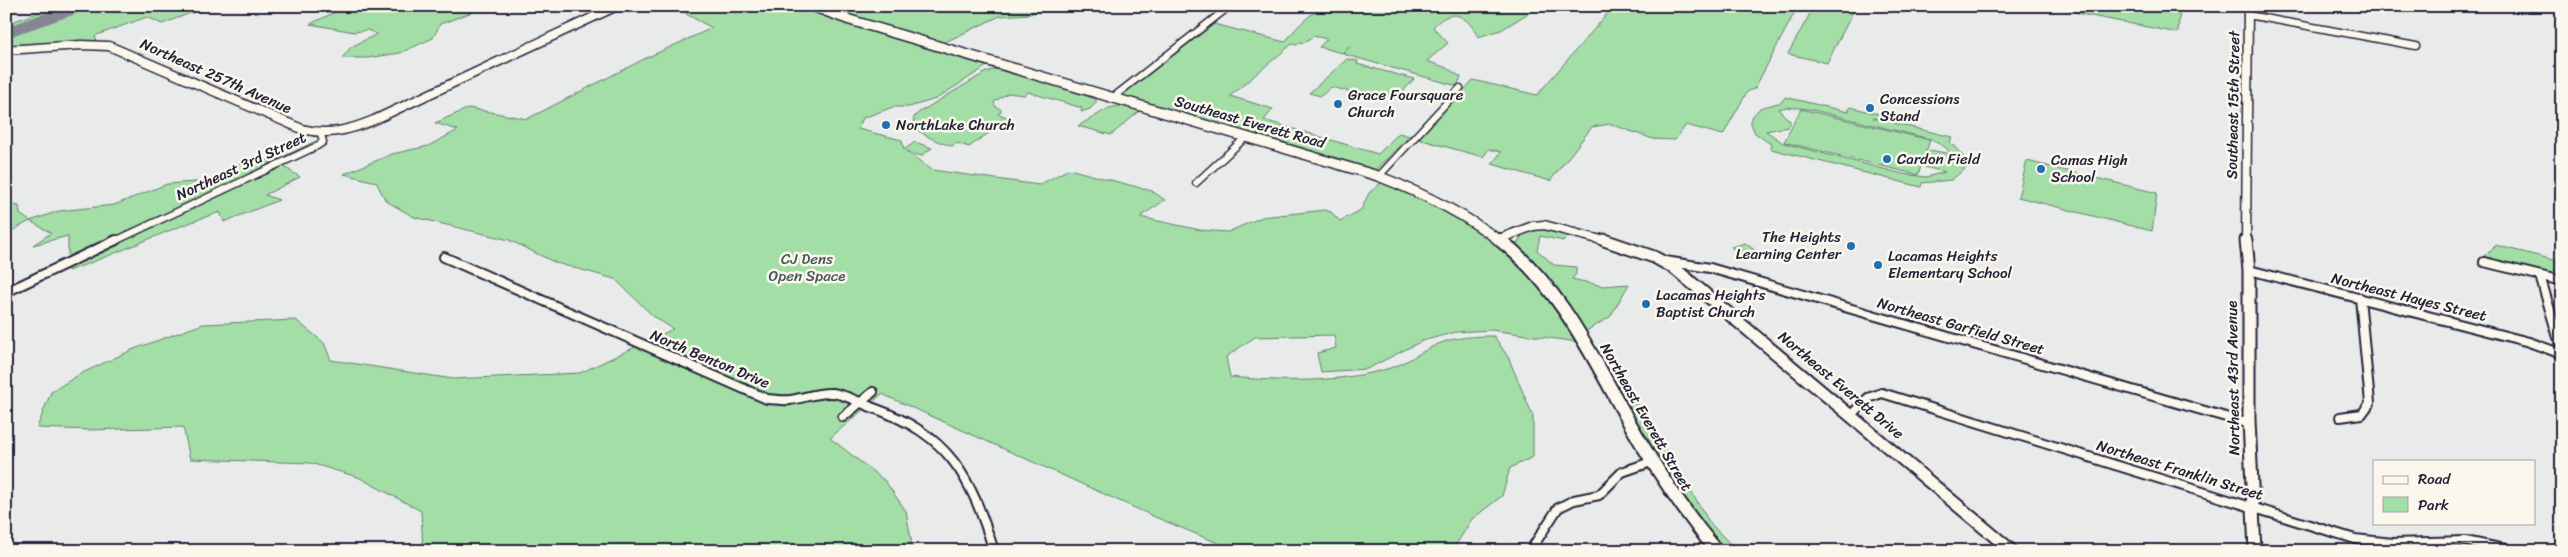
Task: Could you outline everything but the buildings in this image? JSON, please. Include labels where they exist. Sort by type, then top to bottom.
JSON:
[{"type":"main road","name":"Southeast Everett Road","points":[[812,6],[850,20],[1379,176],[1449,205],[1500,239],[1532,269],[1549,288],[1586,346]]},
{"type":"main road","name":"Northeast Everett Street","points":[[1586,346],[1674,498],[1717,551]]},
{"type":"street","name":"Northeast 3rd Street","points":[[6,292],[317,146],[323,142],[321,134],[352,128],[374,120],[617,6]]},
{"type":"street","points":[[1112,98],[1230,6]]},
{"type":"street","points":[[2248,11],[2416,46]]},
{"type":"street","name":"Southeast 15th Street","points":[[2245,205],[2248,11]]},
{"type":"street","name":"Northeast 257th Avenue","points":[[6,50],[99,44],[119,49],[302,129],[321,134]]},
{"type":"street","points":[[1379,176],[1460,88]]},
{"type":"street","points":[[1196,183],[1246,136]]},
{"type":"street","name":"Northeast 43rd Avenue","points":[[2245,205],[2249,270],[2250,424],[2255,551]]},
{"type":"street","name":"Northeast Everett Drive","points":[[1500,239],[1533,226],[1544,225],[1618,244],[1663,261],[1709,296],[2012,551]]},
{"type":"street","name":"North Benton Drive","points":[[444,257],[767,399],[788,400],[832,393],[898,418],[923,432],[957,462],[981,509],[994,551]]},
{"type":"street","name":"Northeast Garfield Street","points":[[1663,261],[1710,268],[2250,424]]},
{"type":"street","points":[[2484,262],[2562,281]]},
{"type":"street","name":"Northeast Hayes Street","points":[[2249,270],[2529,342],[2562,353]]},
{"type":"street","points":[[2540,276],[2562,353]]},
{"type":"street","points":[[2340,417],[2362,416],[2368,411],[2370,403],[2360,298]]},
{"type":"street","points":[[843,417],[873,392]]},
{"type":"street","name":"Northeast Franklin Street","points":[[1850,415],[1872,393],[1882,393],[2355,539],[2393,543],[2465,541],[2515,551]]},
{"type":"street","points":[[1530,551],[1558,508],[1574,500],[1599,495],[1622,472],[1652,462]]},
{"type":"green space","points":[[57,6],[74,6],[6,30],[6,24]]},
{"type":"green space","points":[[88,6],[209,6],[162,24],[147,17],[97,35],[95,37],[97,39],[90,43],[6,48],[6,35]]},
{"type":"green space","points":[[348,6],[489,6],[440,24],[433,38],[400,53],[367,58],[342,58],[351,47],[377,34],[367,30],[354,32],[310,24]]},
{"type":"green space","name":"CJ Dens Open Space","points":[[688,6],[740,8],[808,6],[990,64],[936,99],[909,107],[893,107],[863,118],[858,129],[902,140],[904,150],[915,142],[932,148],[921,156],[906,151],[932,170],[1039,185],[1069,169],[1152,191],[1165,200],[1140,217],[1200,230],[1228,232],[1262,217],[1325,210],[1331,212],[1340,221],[1361,210],[1369,193],[1383,181],[1445,210],[1484,235],[1519,263],[1547,295],[1578,342],[1491,330],[1456,332],[1422,341],[1367,369],[1321,372],[1317,353],[1336,348],[1334,335],[1255,337],[1226,357],[1230,377],[1270,380],[1311,380],[1371,373],[1396,366],[1438,344],[1466,337],[1494,336],[1508,357],[1533,416],[1533,457],[1510,468],[1502,496],[1472,519],[1452,551],[1237,551],[1155,517],[882,394],[830,438],[885,481],[906,511],[913,551],[423,551],[421,511],[358,477],[310,463],[190,459],[183,427],[91,430],[37,428],[51,392],[80,374],[134,349],[203,324],[296,320],[324,343],[331,360],[453,379],[580,373],[673,329],[653,316],[615,279],[556,263],[509,240],[414,217],[386,201],[376,182],[344,174],[392,154],[428,146],[458,130],[435,123],[469,108],[527,119],[646,58],[712,28],[686,14]]},
{"type":"green space","points":[[835,6],[1050,6],[1030,14],[1000,16],[941,44],[828,9]]},
{"type":"green space","points":[[1329,6],[1540,6],[1501,30],[1478,37],[1469,23],[1458,16],[1453,15],[1440,20],[1433,27],[1448,43],[1427,61],[1447,68],[1461,77],[1457,86],[1343,54],[1351,45],[1342,53],[1319,47],[1327,39],[1313,36],[1304,43],[1292,44],[1230,96],[1273,109],[1264,120],[1378,154],[1399,133],[1410,136],[1375,170],[1121,96],[1214,24],[1285,42],[1310,15]]},
{"type":"green space","points":[[1614,6],[1798,6],[1755,88],[1747,92],[1723,135],[1686,125],[1675,140],[1653,139],[1610,124],[1592,127],[1550,181],[1492,164],[1501,152],[1489,149],[1483,157],[1418,139],[1473,80],[1537,95]]},
{"type":"green space","points":[[1814,6],[1856,6],[1827,63],[1788,54]]},
{"type":"green space","points":[[2058,6],[2180,6],[2178,33],[2081,14]]},
{"type":"green space","points":[[1347,59],[1358,61],[1357,64],[1414,79],[1397,98],[1362,91],[1359,94],[1331,87],[1321,96],[1309,93]]},
{"type":"green space","points":[[999,68],[1096,99],[1096,103],[1090,109],[1081,112],[1082,108],[1028,92],[1024,95],[1008,93],[994,102],[995,106],[1002,110],[998,114],[1010,118],[969,147],[957,143],[952,146],[941,143],[913,127],[914,117],[918,113],[986,72]]},
{"type":"green space","points":[[1785,97],[1848,112],[1850,107],[1887,116],[1885,120],[1873,118],[1952,137],[1950,142],[1964,157],[1965,169],[1951,180],[1922,183],[1921,187],[1771,149],[1772,145],[1755,133],[1751,124],[1751,118],[1760,108],[1782,102]],"holes":[[[1787,107],[1809,109],[1930,139],[1945,147],[1951,154],[1930,150],[1924,167],[1945,172],[1926,177],[1903,174],[1783,143],[1766,131],[1788,127],[1791,122],[1778,109]]]},
{"type":"green space","points":[[1124,105],[1141,110],[1111,135],[1078,126],[1109,108]]},
{"type":"green space","name":"Cardon Field","points":[[1801,109],[1930,140],[1918,175],[1784,142]]},
{"type":"green space","points":[[316,141],[319,142],[68,261],[68,236],[33,245],[51,233],[30,221],[59,211],[114,205],[167,184],[222,180],[237,172],[232,168],[242,162],[276,160]]},
{"type":"green space","points":[[2027,161],[2157,193],[2152,231],[2018,197]]},
{"type":"green space","points":[[281,165],[300,177],[265,195],[279,200],[224,222],[220,212],[68,271],[68,265]]},
{"type":"green space","points":[[6,204],[19,206],[20,214],[30,221],[6,234]]},
{"type":"green space","points":[[1537,227],[1568,232],[1564,241],[1540,236],[1537,250],[1554,265],[1576,267],[1576,274],[1572,279],[1603,286],[1629,284],[1610,317],[1583,333],[1515,248],[1523,234]]},
{"type":"green space","points":[[1745,243],[1760,254],[1743,257],[1731,247]]},
{"type":"green space","points":[[2495,245],[2562,262],[2562,277],[2482,258]]},
{"type":"green space","points":[[1628,388],[1710,523],[1737,551],[1722,551],[1696,523],[1617,391]]},
{"type":"taxiway","points":[[6,33],[81,6]]},
{"type":"place","name":"Grace Foursquare Church","points":[[1338,104]]},
{"type":"place","name":"Concessions Stand","points":[[1870,108]]},
{"type":"place","name":"NorthLake Church","points":[[886,125]]},
{"type":"place","name":"Cardon Field","points":[[1887,159]]},
{"type":"place","name":"Camas High School","points":[[2041,169]]},
{"type":"place","name":"The Heights Learning Center","points":[[1851,246]]},
{"type":"place","name":"Lacamas Heights Elementary School","points":[[1878,265]]},
{"type":"place","name":"Lacamas Heights Baptist Church","points":[[1646,304]]}]
